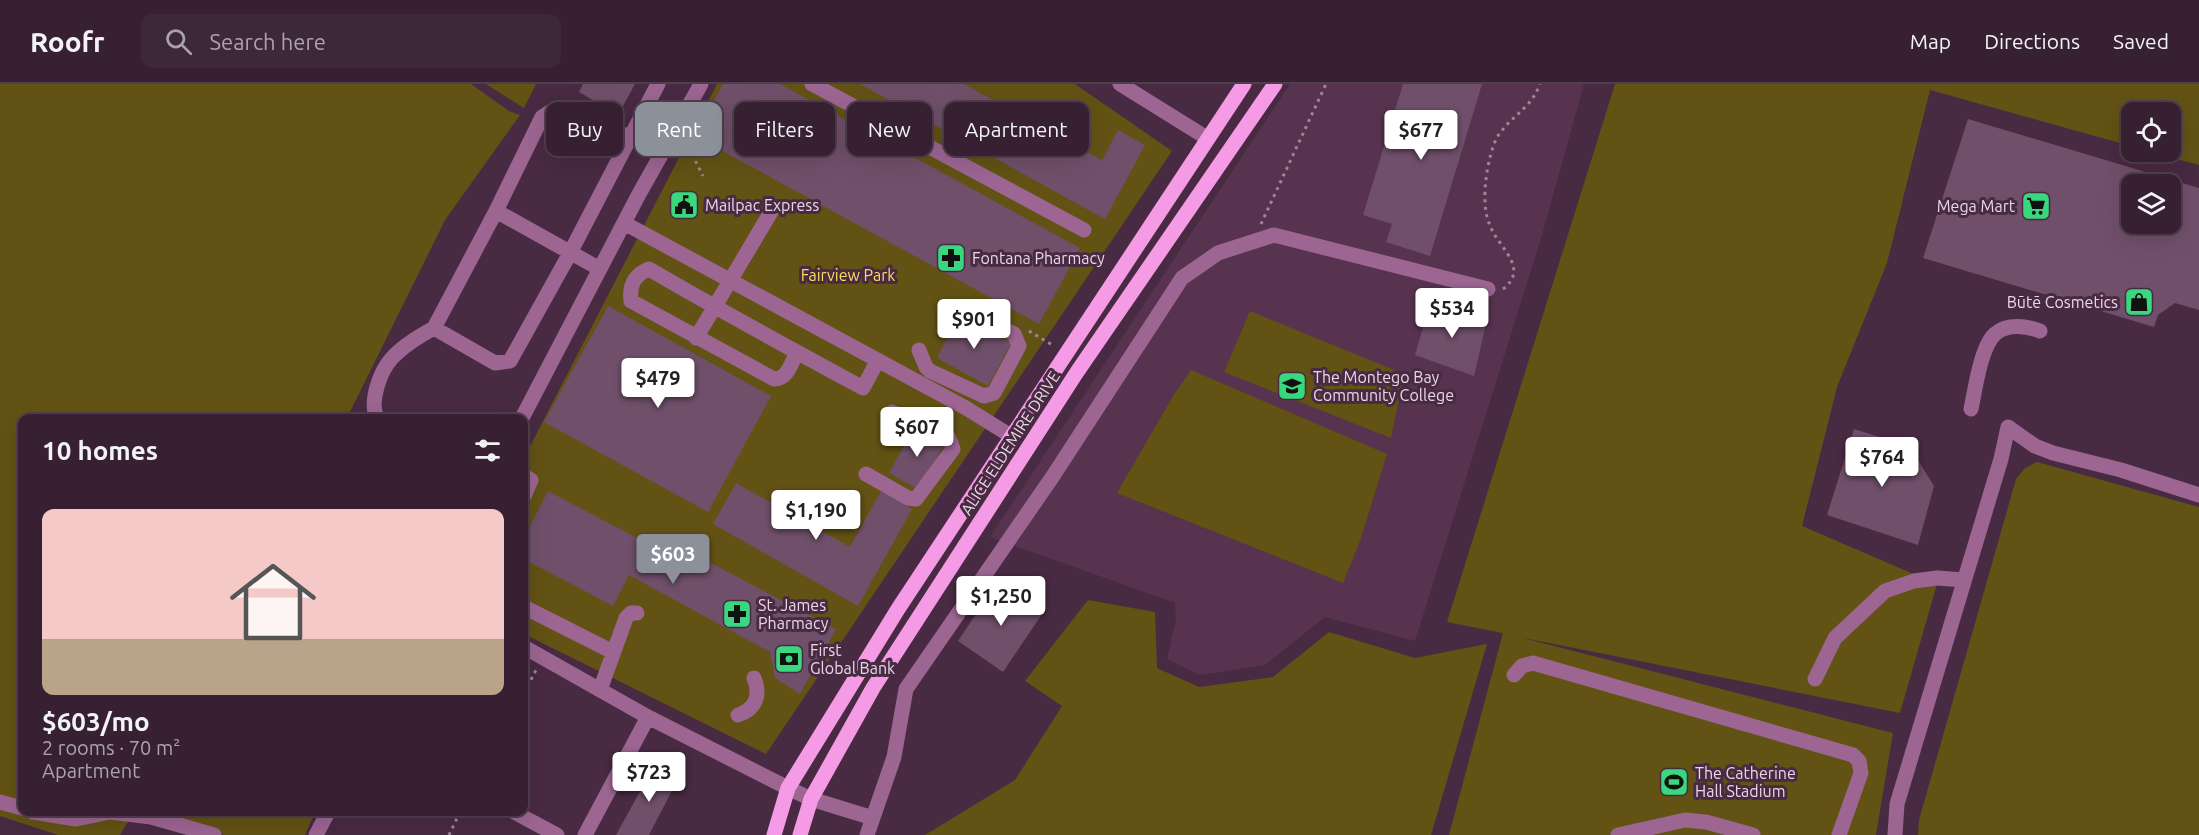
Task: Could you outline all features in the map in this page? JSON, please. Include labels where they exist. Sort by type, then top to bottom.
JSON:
[{"type":"main road","name":"ALICE ELDEMIRE DRIVE","points":[[774,835],[788,788],[898,609],[1244,84]]},
{"type":"main road","name":"ALICE ELDEMIRE DRIVE","points":[[800,835],[811,799],[873,688],[1077,372],[1275,84]]},
{"type":"lane","points":[[434,328],[495,363],[510,361],[570,253],[658,84]]},
{"type":"lane","points":[[690,102],[700,84]]},
{"type":"lane","points":[[812,84],[1084,230]]},
{"type":"lane","points":[[1120,84],[1207,138]]},
{"type":"lane","points":[[376,414],[373,401],[391,358],[415,339],[434,328],[496,212],[542,117],[553,110],[566,108],[631,138]]},
{"type":"lane","points":[[524,414],[660,156]]},
{"type":"lane","points":[[496,212],[600,269]]},
{"type":"lane","points":[[696,339],[771,212]]},
{"type":"lane","points":[[624,222],[966,408],[1011,436]]},
{"type":"lane","points":[[867,835],[894,757],[906,689],[1053,476],[1182,278],[1218,253],[1274,235],[1488,289]]},
{"type":"lane","points":[[797,352],[785,375],[780,379],[774,379],[696,339],[631,301],[631,285],[635,277],[649,269],[714,308],[797,352],[863,388],[878,360]]},
{"type":"lane","points":[[920,350],[930,371],[984,396],[994,393],[1019,346],[1014,334],[965,309],[946,308]]},
{"type":"lane","points":[[1971,409],[1985,350],[1995,333],[2013,327],[2028,326],[2040,331]]},
{"type":"lane","points":[[866,474],[908,498],[916,499],[953,449],[949,438],[892,412]]},
{"type":"lane","points":[[1895,835],[1897,804],[2001,459],[2008,427],[2035,446],[2053,453],[2121,470],[2199,495]]},
{"type":"lane","points":[[1815,679],[1835,638],[1885,591],[1914,581],[1937,578],[1964,580]]},
{"type":"lane","points":[[528,609],[613,652]]},
{"type":"lane","points":[[600,690],[626,618],[631,613],[637,613]]},
{"type":"lane","points":[[528,649],[648,717],[788,788],[811,799],[873,818]]},
{"type":"lane","points":[[1514,675],[1522,666],[1533,663],[1853,755],[1861,765],[1861,773],[1839,835]]},
{"type":"lane","points":[[738,715],[752,707],[756,701],[758,693],[754,678]]},
{"type":"lane","points":[[585,835],[648,717]]},
{"type":"lane","points":[[0,802],[18,807]]},
{"type":"lane","points":[[58,816],[76,819],[91,816]]},
{"type":"lane","points":[[143,816],[214,835]]},
{"type":"lane","points":[[316,835],[326,816]]},
{"type":"lane","points":[[521,816],[557,835]]},
{"type":"lane","points":[[1618,835],[1685,820],[1706,822],[1753,835]]},
{"type":"path","points":[[1253,242],[1326,84]]},
{"type":"path","points":[[1488,289],[1502,290],[1511,283],[1513,277],[1510,256],[1493,233],[1485,209],[1492,148],[1499,133],[1535,99],[1540,84]]},
{"type":"path","points":[[695,156],[704,176]]},
{"type":"path","points":[[1014,334],[1027,331],[1034,333],[1065,354]]},
{"type":"path","points":[[528,686],[543,658]]},
{"type":"path","points":[[449,835],[458,816]]},
{"type":"shaded area","name":"The Montego Bay Community College","points":[[1290,84],[1584,84],[1542,235],[1415,641],[1325,617],[1265,665],[1200,675],[1167,659],[1176,619],[1175,603],[990,537]]},
{"type":"green space","points":[[0,84],[471,84],[509,111],[520,115],[445,220],[349,414],[18,414],[18,816],[132,816],[120,835],[58,835],[0,816]]},
{"type":"green space","points":[[486,84],[536,84],[524,108]]},
{"type":"green space","name":"Fairview Park","points":[[717,84],[1075,84],[1172,151],[766,754],[528,636],[528,450],[680,156],[722,156],[722,102],[708,102]]},
{"type":"green space","points":[[1615,84],[2199,84],[2199,165],[2181,160],[2181,102],[2121,102],[2121,143],[1930,90],[1887,263],[1837,387],[1802,526],[1937,584],[1900,713],[1519,637],[1893,733],[1876,835],[1449,835],[1503,633],[1447,622]]},
{"type":"green space","points":[[1250,311],[1404,374],[1391,438],[1224,372]]},
{"type":"green space","points":[[1191,370],[1387,454],[1361,538],[1343,583],[1117,493],[1173,396]]},
{"type":"green space","points":[[2037,462],[2199,507],[2199,835],[1918,835],[1919,820],[2016,479],[2025,468]]},
{"type":"green space","points":[[1088,600],[1155,612],[1157,668],[1199,687],[1273,677],[1329,632],[1415,658],[1487,644],[1431,835],[925,835],[1015,780],[1062,706],[1025,681]]},
{"type":"green space","points":[[159,816],[313,816],[305,835],[224,835]]},
{"type":"building","points":[[583,84],[635,84],[623,106],[623,102],[596,102],[579,92]]},
{"type":"building","name":"Fontana Pharmacy","points":[[723,84],[780,84],[813,102],[734,102],[734,156],[835,156],[835,114],[847,121],[847,156],[912,156],[1080,248],[1039,324],[722,151],[722,102],[713,102]]},
{"type":"building","points":[[860,84],[964,84],[997,102],[944,102],[944,130],[932,124],[932,102],[893,102]]},
{"type":"building","points":[[1403,84],[1482,84],[1430,256],[1386,242],[1392,224],[1363,215]]},
{"type":"building","name":"Mega Mart","points":[[1968,119],[2152,174],[2121,174],[2121,234],[2181,234],[2181,183],[2199,188],[2199,310],[2175,303],[2158,315],[2154,327],[1923,258]]},
{"type":"building","points":[[1118,130],[1145,145],[1105,219],[991,156],[1089,156],[1089,153],[1102,160]]},
{"type":"building","points":[[1430,303],[1487,320],[1474,376],[1415,355]]},
{"type":"building","points":[[608,306],[771,396],[708,512],[544,422]]},
{"type":"building","points":[[959,315],[1011,343],[988,386],[937,358]]},
{"type":"building","points":[[915,426],[945,443],[919,490],[889,473]]},
{"type":"building","points":[[1854,429],[1909,446],[1934,486],[1918,545],[1827,515]]},
{"type":"building","points":[[736,483],[850,547],[881,491],[912,509],[858,606],[713,524]]},
{"type":"building","points":[[548,491],[686,564],[694,554],[836,629],[800,694],[775,678],[770,652],[629,575],[613,606],[528,561],[528,530]]},
{"type":"building","points":[[1001,582],[1044,611],[1003,672],[958,641],[984,602],[987,603]]},
{"type":"building","points":[[655,764],[679,777],[649,835],[616,835]]},
{"type":"place","name":"Mailpac Express","points":[[684,205]]},
{"type":"place","name":"Mega Mart","points":[[2036,206]]},
{"type":"place","name":"Fontana Pharmacy","points":[[951,258]]},
{"type":"place","name":"Būtē Cosmetics","points":[[2139,302]]},
{"type":"place","name":"The Montego Bay Community College","points":[[1292,386]]},
{"type":"place","name":"St. James Pharmacy","points":[[737,614]]},
{"type":"place","name":"First Global Bank","points":[[789,659]]},
{"type":"place","name":"The Catherine Hall Stadium","points":[[1674,782]]}]
